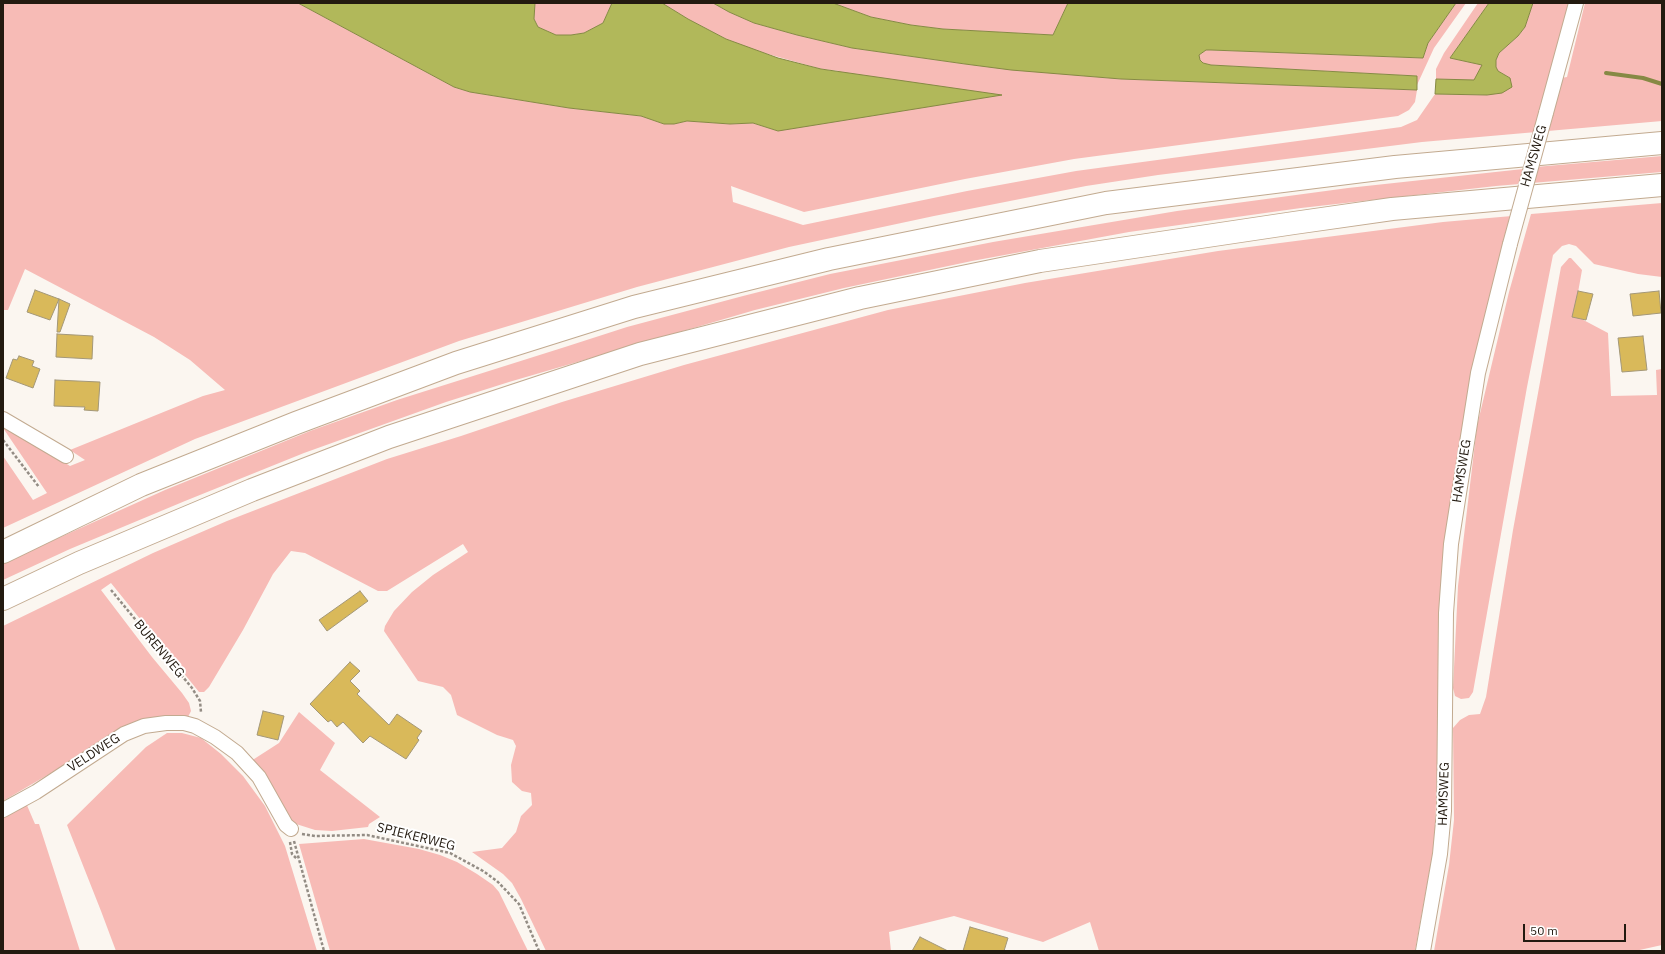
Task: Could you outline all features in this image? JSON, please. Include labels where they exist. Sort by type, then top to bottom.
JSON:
[{"type":"highway","points":[[3,552],[141,485],[296,423],[456,363],[634,307],[829,259],[1106,203],[1395,166],[1662,143]]},
{"type":"highway","points":[[3,599],[79,563],[252,490],[389,437],[640,354],[860,298],[1040,261],[1317,219],[1392,209],[1662,185]]},
{"type":"street","name":"HAMSWEG","points":[[1423,951],[1440,854],[1444,811],[1446,614],[1451,544],[1478,373],[1510,244],[1576,3]]},
{"type":"street","points":[[3,419],[66,456]]},
{"type":"street","name":"VELDWEG","points":[[3,810],[36,792],[124,734],[144,726],[166,723],[184,723],[194,726],[226,744],[246,762],[259,777],[286,825],[291,831]]},
{"type":"path","points":[[3,440],[38,487]]},
{"type":"path","name":"BURENWEG","points":[[111,590],[192,688],[200,701],[202,712]]},
{"type":"path","points":[[291,831],[324,951]]},
{"type":"path","name":"SPIEKERWEG","points":[[291,831],[305,835],[367,835],[450,853],[483,871],[497,881],[518,904],[539,951]]},
{"type":"shaded area","points":[[3,3],[298,3],[454,87],[470,92],[569,108],[641,116],[664,124],[674,124],[687,121],[730,124],[753,123],[778,131],[839,71],[821,69],[750,49],[726,39],[662,3],[713,3],[754,23],[797,35],[852,48],[965,64],[1121,79],[1417,90],[1415,102],[1409,110],[1398,116],[1074,159],[965,179],[804,212],[731,186],[733,202],[803,225],[967,191],[1076,171],[1401,127],[1417,120],[1435,94],[1487,95],[1510,78],[1498,71],[1496,67],[1496,60],[1499,53],[1518,36],[1525,27],[1533,3],[1569,3],[1548,80],[1567,77],[1585,3],[1662,3],[1662,121],[1422,142],[1158,175],[1086,186],[789,247],[637,287],[459,341],[195,439],[3,528],[3,456],[33,500],[47,493],[3,428],[3,423],[70,466],[85,460],[70,450],[203,396],[225,390],[190,360],[154,337],[25,269],[8,310],[3,310]]},
{"type":"shaded area","points":[[298,3],[535,3],[534,19],[538,27],[556,35],[571,35],[584,33],[603,23],[612,3],[662,3],[726,39],[778,58],[821,69],[1002,95],[778,131],[753,123],[730,124],[687,121],[674,124],[664,124],[641,116],[569,108],[470,92],[454,87]]},
{"type":"shaded area","points":[[535,3],[612,3],[603,23],[584,33],[556,35],[538,27],[534,19]]},
{"type":"shaded area","points":[[713,3],[833,3],[871,17],[911,25],[943,29],[1053,35],[1068,3],[1456,3],[1428,43],[1423,58],[1211,50],[1206,50],[1199,55],[1200,60],[1203,63],[1211,65],[1417,76],[1417,90],[1121,79],[1011,70],[852,48],[754,23]]},
{"type":"shaded area","points":[[833,3],[1068,3],[1053,35],[943,29],[911,25],[871,17]]},
{"type":"shaded area","points":[[1456,3],[1466,3],[1434,48],[1417,85],[1417,76],[1211,65],[1203,63],[1199,58],[1199,55],[1206,50],[1211,50],[1423,58],[1428,43]]},
{"type":"shaded area","points":[[1478,3],[1489,3],[1450,58],[1483,65],[1474,81],[1436,79],[1436,69],[1444,53]]},
{"type":"shaded area","points":[[1489,3],[1533,3],[1525,27],[1518,36],[1499,53],[1496,60],[1496,67],[1498,71],[1510,78],[1512,87],[1502,93],[1487,95],[1435,94],[1436,79],[1474,80],[1482,65],[1450,58]]},
{"type":"shaded area","points":[[1662,156],[1662,172],[1496,186],[1301,208],[1129,232],[972,261],[844,288],[755,310],[446,402],[304,453],[70,549],[3,580],[3,563],[165,490],[310,431],[397,400],[627,327],[743,296],[830,274],[993,242],[1177,211],[1348,188],[1524,168]]},
{"type":"shaded area","points":[[1662,203],[1662,277],[1638,274],[1594,264],[1576,246],[1569,244],[1562,246],[1553,255],[1527,387],[1473,692],[1469,698],[1461,699],[1455,696],[1453,688],[1458,586],[1477,426],[1509,292],[1531,214]]},
{"type":"shaded area","points":[[1512,216],[1443,593],[1435,833],[1415,951],[1099,951],[1090,922],[1043,942],[954,916],[889,932],[891,951],[546,951],[512,883],[503,874],[472,852],[502,848],[516,832],[521,816],[532,805],[531,793],[522,791],[512,782],[511,765],[516,746],[513,740],[497,735],[457,715],[451,695],[443,687],[418,681],[384,631],[385,626],[394,611],[412,592],[433,575],[468,552],[463,544],[387,591],[378,591],[305,553],[291,551],[273,574],[243,630],[209,687],[204,692],[199,692],[111,583],[101,590],[152,657],[182,693],[189,703],[191,711],[187,719],[178,717],[156,717],[135,724],[3,801],[3,626],[153,553],[227,521],[387,459],[562,402],[684,365],[888,310],[1025,283],[1218,251],[1443,222]]},
{"type":"shaded area","points":[[1569,258],[1571,258],[1582,270],[1574,315],[1608,333],[1611,396],[1657,395],[1656,370],[1662,369],[1662,945],[1635,951],[1434,951],[1449,865],[1454,820],[1453,728],[1460,720],[1469,715],[1480,714],[1486,697],[1513,530],[1561,267]]},
{"type":"shaded area","points":[[299,712],[335,743],[320,770],[380,817],[369,824],[368,827],[332,831],[315,830],[293,823],[267,778],[251,761],[279,743]]},
{"type":"shaded area","points":[[167,733],[182,733],[201,738],[221,754],[243,776],[265,806],[285,846],[317,951],[116,951],[67,825],[146,747]]},
{"type":"shaded area","points":[[26,803],[35,824],[39,824],[80,951],[3,951],[3,814]]},
{"type":"shaded area","points":[[364,839],[419,849],[440,855],[457,862],[477,874],[493,885],[499,892],[528,951],[330,951],[299,844]]},
{"type":"building","points":[[35,290],[59,299],[50,320],[27,312]]},
{"type":"building","points":[[1578,291],[1593,294],[1586,320],[1572,317]]},
{"type":"building","points":[[1659,291],[1661,313],[1633,316],[1630,294]]},
{"type":"building","points":[[59,299],[70,304],[60,332],[57,332]]},
{"type":"building","points":[[57,334],[93,336],[92,359],[56,357]]},
{"type":"building","points":[[1643,336],[1647,370],[1622,372],[1618,338]]},
{"type":"building","points":[[19,356],[34,361],[32,366],[40,369],[33,388],[6,378],[13,359],[17,360]]},
{"type":"building","points":[[55,380],[100,382],[98,411],[84,410],[85,407],[54,406]]},
{"type":"building","points":[[360,591],[368,601],[327,631],[319,620]]},
{"type":"building","points":[[350,662],[360,671],[350,681],[360,691],[357,694],[389,725],[397,714],[422,731],[417,738],[419,740],[406,759],[370,736],[363,743],[343,722],[337,727],[331,720],[328,722],[310,704]]},
{"type":"building","points":[[263,711],[284,716],[278,740],[257,735]]},
{"type":"building","points":[[970,927],[1008,938],[1004,951],[963,951]]},
{"type":"building","points":[[920,937],[948,951],[912,951]]},
{"type":"waterway","points":[[1606,73],[1643,78],[1662,84]]}]
